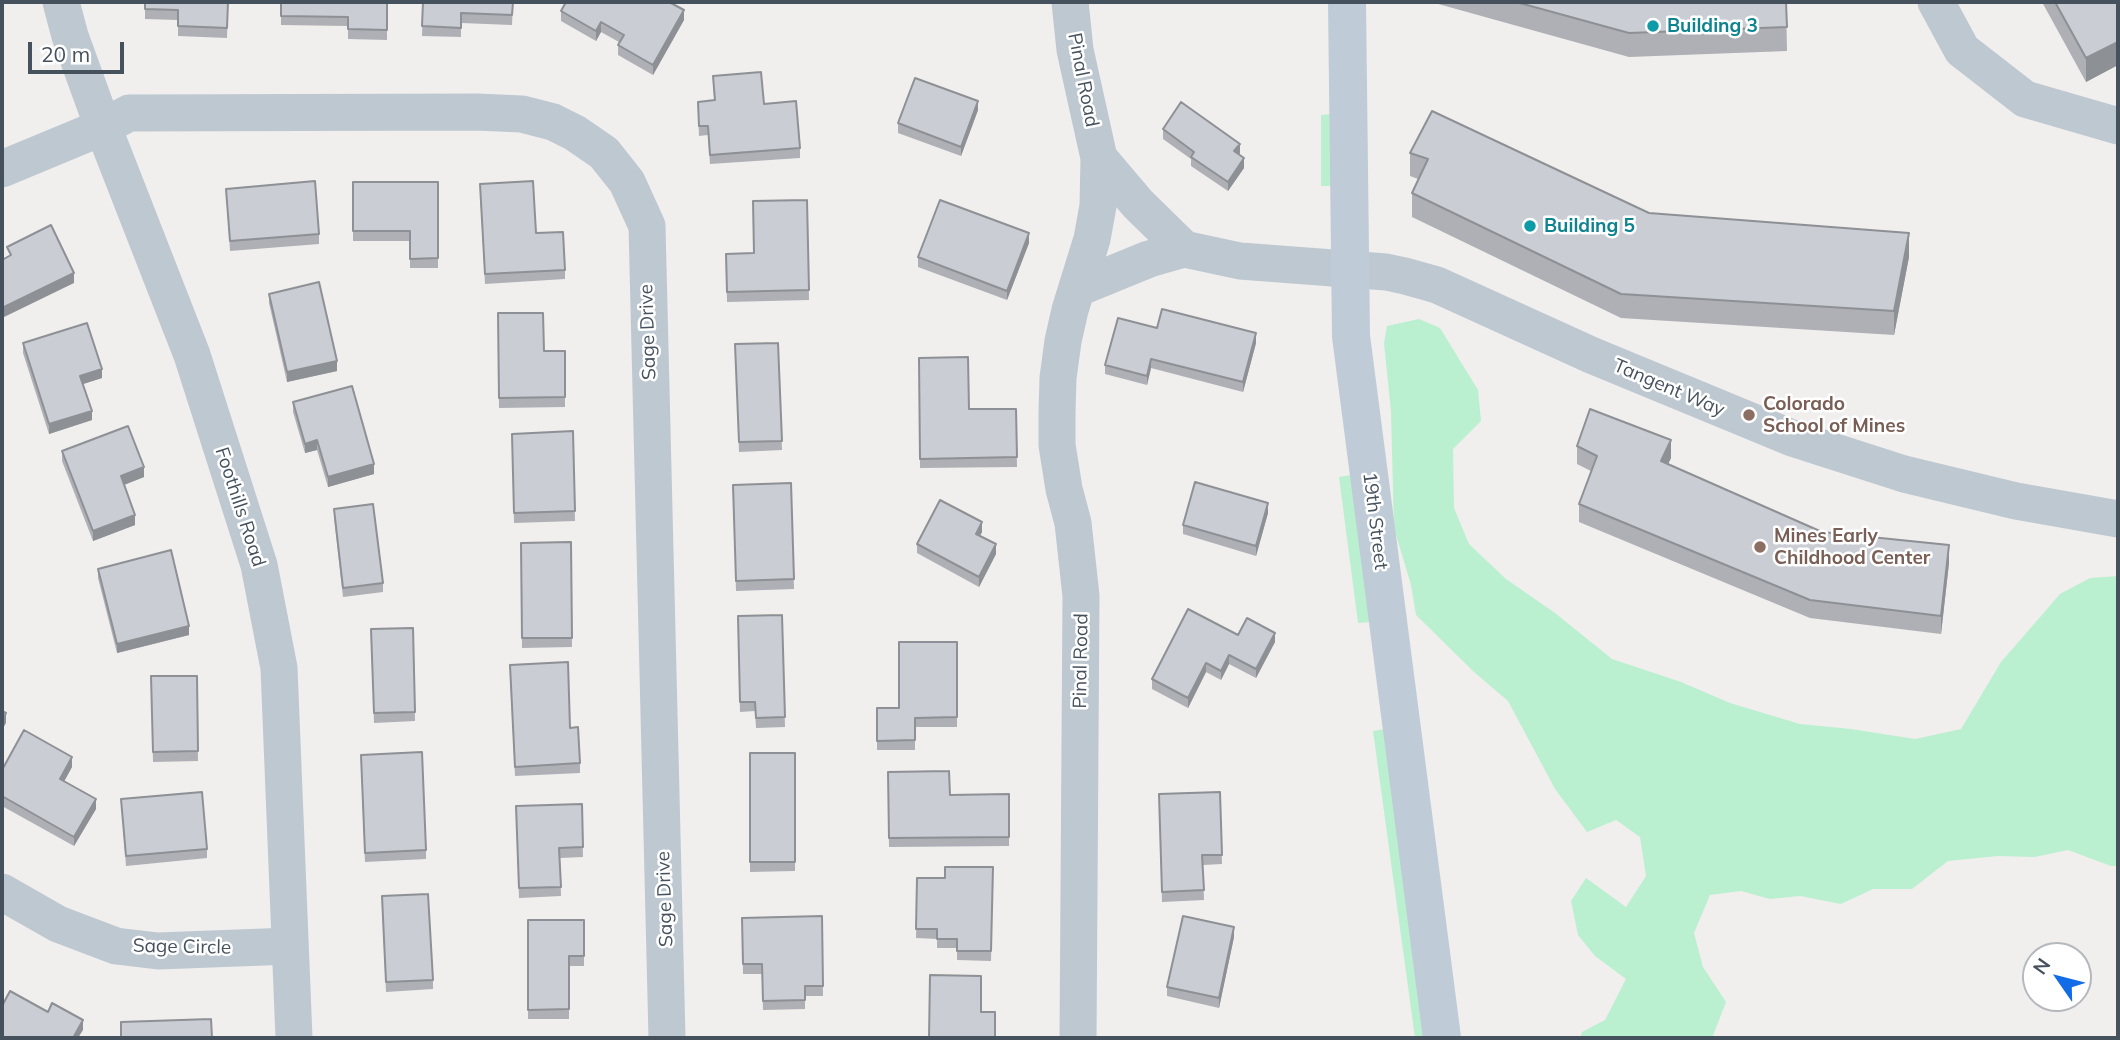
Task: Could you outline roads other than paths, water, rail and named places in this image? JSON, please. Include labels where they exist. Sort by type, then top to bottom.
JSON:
[{"type":"street","name":"Foothills Road","points":[[61,2],[70,36],[103,127],[192,355],[260,565],[279,668],[294,1038]]},
{"type":"street","name":"Pinal Road","points":[[1070,2],[1075,50],[1099,158],[1098,206],[1092,239],[1063,341],[1056,412],[1057,445],[1073,523],[1081,596],[1078,1038]]},
{"type":"street","name":"19th Street","points":[[1347,2],[1351,336],[1442,1038]]},
{"type":"street","points":[[1936,2],[1962,50],[2025,99],[2118,127]]},
{"type":"street","name":"Sage Drive","points":[[103,127],[129,113],[522,114],[553,122],[575,133],[604,153],[627,182],[647,226],[667,1038]]},
{"type":"street","points":[[2,169],[103,127]]},
{"type":"street","name":"Pinal Road","points":[[1099,158],[1138,204],[1184,249]]},
{"type":"street","points":[[1078,288],[1149,259],[1184,249],[1240,261],[1349,269]]},
{"type":"street","name":"Tangent Way","points":[[1349,269],[1386,272],[1437,285],[1649,380],[1792,438],[1839,454],[1948,485],[2118,519]]},
{"type":"street","name":"Sage Circle","points":[[2,892],[58,924],[116,946],[158,951],[290,946]]},
{"type":"place","name":"Building 3","points":[[1653,26]]},
{"type":"place","name":"Building 5","points":[[1530,226]]},
{"type":"place","name":"Colorado School of Mines","points":[[1749,415]]},
{"type":"place","name":"Mines Early Childhood Center","points":[[1760,547]]}]
